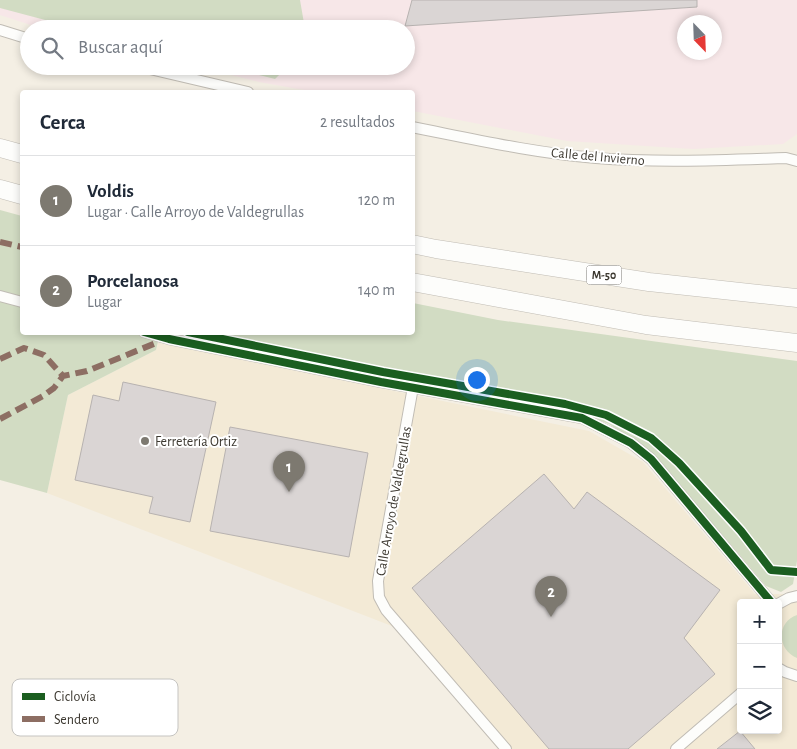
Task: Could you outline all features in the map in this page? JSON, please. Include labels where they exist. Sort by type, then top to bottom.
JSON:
[{"type":"highway","points":[[0,148],[20,153]]},
{"type":"highway","points":[[0,189],[20,194]]},
{"type":"highway","name":"M-50","points":[[415,245],[649,282],[797,298]]},
{"type":"highway","points":[[415,283],[646,325],[797,343]]},
{"type":"street","points":[[0,30],[20,36]]},
{"type":"street","points":[[176,75],[240,90]]},
{"type":"street","name":"Calle del Invierno","points":[[415,128],[516,147],[595,158],[660,161],[786,158]]},
{"type":"street","points":[[786,158],[797,152]]},
{"type":"street","points":[[786,158],[797,161]]},
{"type":"street","points":[[0,296],[20,301]]},
{"type":"street","points":[[156,335],[412,387],[582,418],[631,443],[651,459],[769,599]]},
{"type":"street","name":"Calle Arroyo de Valdegrullas","points":[[412,387],[378,581],[379,597],[386,610],[506,749]]},
{"type":"street","points":[[782,602],[797,596]]},
{"type":"street","points":[[782,670],[797,676]]},
{"type":"street","points":[[676,749],[737,696]]},
{"type":"shaded area","points":[[0,0],[797,0],[797,134],[783,144],[693,149],[567,141],[415,111],[415,90],[304,90],[231,75],[415,75],[415,20],[20,20],[20,22],[0,15]]},
{"type":"shaded area","points":[[158,343],[589,431],[643,462],[755,594],[797,594],[797,749],[498,749],[397,628],[47,493],[68,395],[156,350]]},
{"type":"green space","points":[[0,0],[300,0],[303,20],[45,20],[0,8]]},
{"type":"green space","points":[[259,75],[279,75],[275,79]]},
{"type":"green space","points":[[0,210],[20,215],[20,335],[160,335],[156,350],[68,395],[47,493],[0,480]]},
{"type":"green space","points":[[415,303],[498,320],[797,361],[797,561],[793,584],[781,592],[766,586],[656,457],[609,424],[575,411],[429,384],[201,335],[415,335]]},
{"type":"green space","points":[[797,615],[797,658],[790,654],[783,643],[782,630],[790,619]]},
{"type":"building","points":[[412,0],[697,0],[697,7],[415,25],[415,20],[407,20]]},
{"type":"building","name":"Ferretería Ortiz","points":[[123,382],[216,402],[190,522],[149,513],[153,497],[75,480],[93,395],[119,401]]},
{"type":"building","points":[[230,427],[368,453],[349,557],[210,531]]},
{"type":"building","points":[[544,474],[574,509],[587,492],[720,590],[684,638],[715,674],[628,749],[549,749],[412,588]]},
{"type":"building","points":[[737,733],[742,734],[755,749],[717,749]]},
{"type":"marked path","points":[[0,242],[20,247]]},
{"type":"marked path","points":[[0,419],[43,396],[54,388],[63,376],[87,371],[156,343]]},
{"type":"marked path","points":[[0,359],[24,348],[44,355],[63,376]]},
{"type":"cycle path","points":[[155,335],[381,382],[582,418],[631,443],[651,459],[769,599]]},
{"type":"cycle path","points":[[203,335],[383,372],[565,404],[606,415],[651,438],[679,463],[741,531],[771,570],[797,572]]},
{"type":"place","name":"Ferretería Ortiz","points":[[145,441]]},
{"type":"place","name":"Voldis","points":[[289,492]]},
{"type":"place","name":"Porcelanosa","points":[[551,617]]}]
